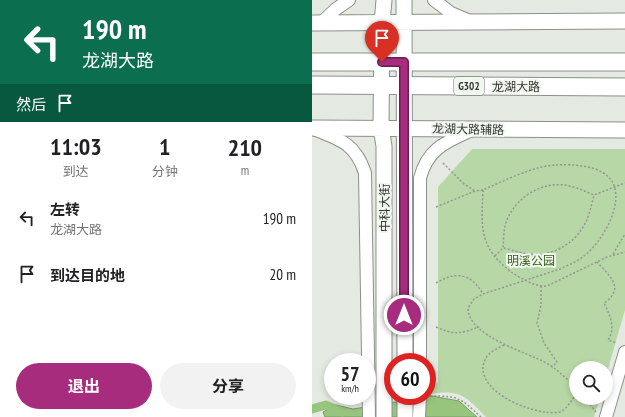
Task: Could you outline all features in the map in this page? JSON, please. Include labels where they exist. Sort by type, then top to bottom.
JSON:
[{"type":"highway","name":"龙湖大路","points":[[312,62],[625,62]]},
{"type":"highway","name":"龙湖大路","points":[[312,85],[625,87]]},
{"type":"main road","name":"中科大街","points":[[384,0],[381,86],[381,128],[384,146],[376,399],[384,417]]},
{"type":"main road","name":"中科大街","points":[[404,0],[405,353]]},
{"type":"main road","points":[[316,23],[625,21]]},
{"type":"main road","name":"龙湖大路辅路","points":[[312,128],[625,130]]},
{"type":"main road","points":[[405,417],[411,405]]},
{"type":"street","points":[[316,23],[349,0]]},
{"type":"street","points":[[434,0],[451,13],[475,23]]},
{"type":"street","points":[[312,128],[346,143],[354,150],[365,173],[374,353]]},
{"type":"street","points":[[420,353],[420,178],[430,154],[445,142],[472,130]]},
{"type":"street","points":[[602,415],[621,348]]},
{"type":"street","points":[[369,417],[374,405]]},
{"type":"street","points":[[417,405],[419,417]]},
{"type":"path","points":[[443,163],[464,184],[475,192]]},
{"type":"path","points":[[436,207],[542,166],[580,165],[604,174],[611,181],[615,187],[616,204],[613,215],[602,237],[589,252],[572,264],[483,294],[474,299],[468,308],[470,318],[479,328],[494,340],[552,367],[569,380]]},
{"type":"path","points":[[494,256],[503,248],[504,230],[512,211],[520,201],[535,190],[545,186],[557,184],[566,185],[594,195],[625,184]]},
{"type":"path","points":[[483,190],[482,221],[486,243],[494,256],[510,272],[526,280],[542,286],[547,286],[612,254],[625,252]]},
{"type":"path","points":[[503,248],[538,255],[548,253],[569,244],[583,227],[594,195]]},
{"type":"path","points":[[612,254],[625,234]]},
{"type":"path","points":[[597,262],[615,285],[613,295],[604,303],[611,321],[612,335],[608,340],[621,348]]},
{"type":"path","points":[[436,283],[449,276],[463,277],[474,283],[483,294]]},
{"type":"path","points":[[542,286],[541,305],[537,323],[544,344],[557,362],[552,367]]},
{"type":"path","points":[[436,327],[454,333],[479,328]]},
{"type":"path","points":[[504,344],[485,359],[483,364],[484,375],[493,391],[513,406]]},
{"type":"path","points":[[436,397],[455,397],[465,403],[481,417]]},
{"type":"path","points":[[541,414],[554,414],[560,412],[565,409],[569,404]]},
{"type":"path","points":[[592,405],[602,415]]},
{"type":"green space","name":"明溪公园","points":[[472,149],[625,149],[625,310],[610,361],[569,361],[569,405],[598,405],[594,417],[486,417],[471,402],[462,396],[449,393],[436,393],[436,384],[438,382],[438,187]]},
{"type":"shaded area","points":[[436,397],[459,401],[477,417],[325,417],[323,412],[336,405],[353,409],[384,404],[436,405]]},
{"type":"waterway","points":[[312,409],[326,405],[342,412]]},
{"type":"route","points":[[382,62],[404,62],[404,315]]}]
